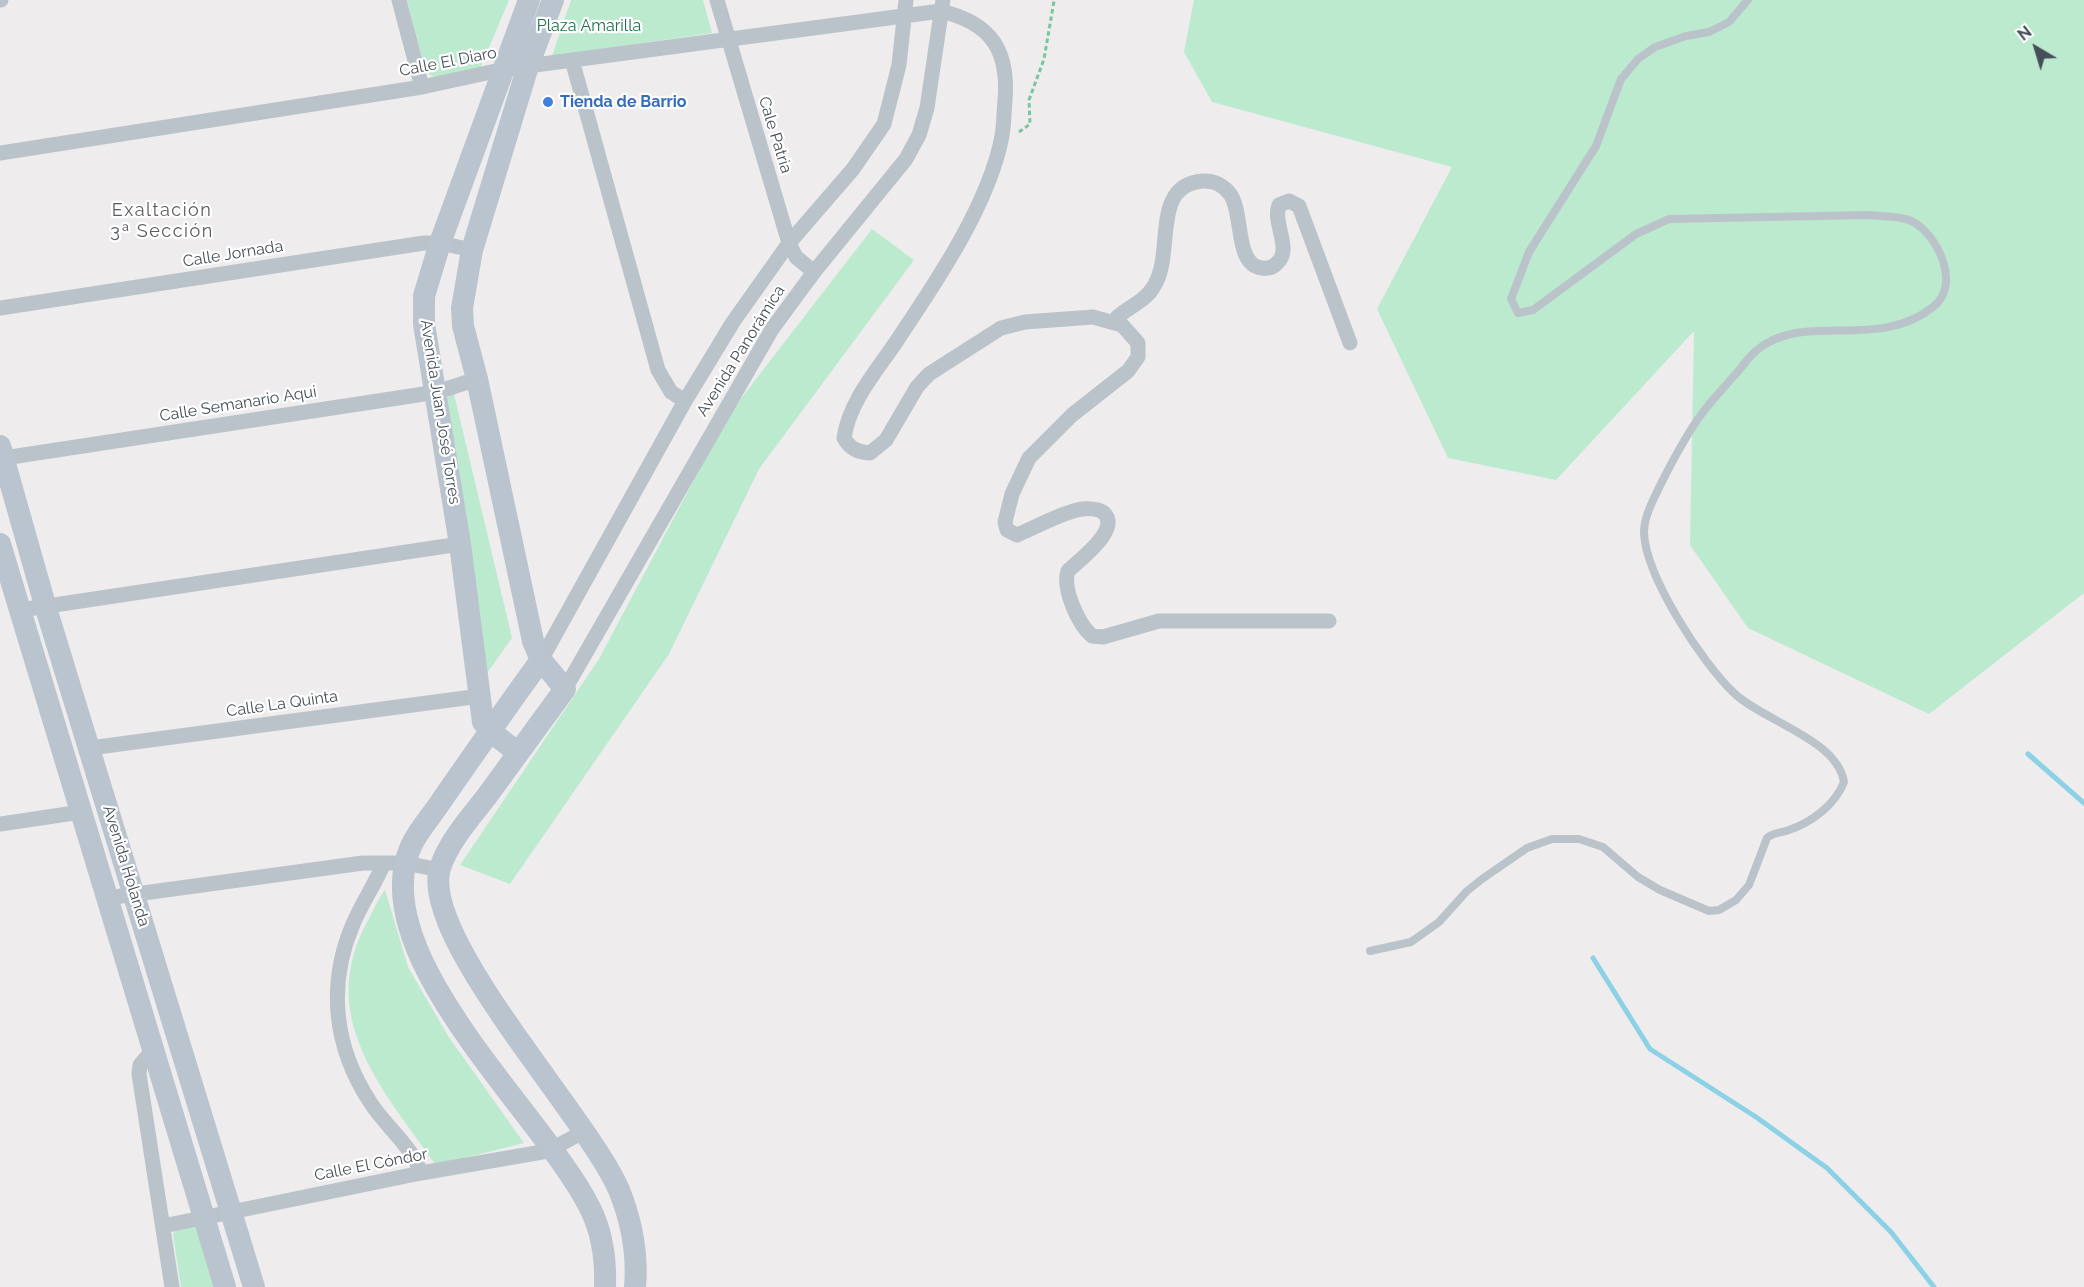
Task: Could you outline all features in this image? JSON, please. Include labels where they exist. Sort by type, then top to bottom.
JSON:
[{"type":"street","points":[[399,0],[423,87]]},
{"type":"street","name":"Avenida Juan José Torres","points":[[489,730],[483,722],[460,544],[437,392],[424,324],[424,296],[440,243],[529,0]]},
{"type":"street","points":[[553,0],[528,66],[471,250],[462,308],[463,326],[477,379],[533,641],[542,660],[565,689],[450,846],[440,870],[439,895],[460,949],[482,987],[583,1132],[618,1188],[631,1224],[637,1260],[635,1287]]},
{"type":"street","name":"Cale Patria","points":[[717,0],[789,243],[796,257],[814,272]]},
{"type":"street","points":[[942,5],[973,23],[994,42],[1002,55],[1007,76],[1002,136],[980,203],[916,312],[853,406],[844,438],[848,445],[858,452],[870,453],[886,441],[917,387],[929,374],[1001,328],[1025,322],[1093,317],[1114,321],[1134,336],[1138,343],[1138,357],[1128,371],[1072,416],[1029,458],[1012,494],[1005,522],[1007,530],[1017,535],[1077,510],[1093,509],[1103,512],[1108,519],[1107,529],[1101,539],[1068,571],[1066,577],[1066,585],[1081,620],[1092,636],[1103,637],[1159,621],[1329,621]]},
{"type":"street","name":"Calle El Diaro","points":[[0,153],[423,87],[505,69],[728,40],[905,8],[942,5]]},
{"type":"street","name":"Avenida Panorámica","points":[[565,689],[621,596],[772,329],[814,272],[906,159],[919,135],[927,108],[942,5]]},
{"type":"street","name":"Avenida Panorámica","points":[[542,660],[685,401],[733,322],[789,243],[853,169],[884,124],[898,65],[905,8]]},
{"type":"street","points":[[572,60],[658,370],[672,392],[685,401]]},
{"type":"street","points":[[1114,321],[1142,302],[1155,285],[1164,258],[1172,198],[1184,185],[1209,180],[1225,187],[1235,201],[1244,252],[1250,264],[1255,267],[1268,269],[1279,262],[1282,256],[1282,244],[1275,214],[1279,205],[1289,201],[1299,206],[1350,343]]},
{"type":"street","name":"Calle Jornada","points":[[0,308],[423,243],[440,243],[471,250]]},
{"type":"street","name":"Calle Semanario Aqui","points":[[2,452],[437,392],[477,379]]},
{"type":"street","name":"Avenida Holanda","points":[[2,452],[45,605],[254,1287]]},
{"type":"street","name":"Avenida Holanda","points":[[0,544],[5,575],[21,610],[225,1287]]},
{"type":"street","points":[[21,610],[460,544]]},
{"type":"street","points":[[421,1173],[416,1161],[371,1104],[353,1073],[343,1048],[339,1024],[339,968],[346,942],[395,863],[411,845],[489,730],[542,660]]},
{"type":"street","name":"Calle La Quinta","points":[[90,748],[480,696]]},
{"type":"street","points":[[489,730],[518,753]]},
{"type":"street","points":[[0,824],[81,812]]},
{"type":"street","points":[[107,898],[363,863],[395,863],[440,870]]},
{"type":"street","points":[[395,863],[402,885],[413,940],[429,975],[479,1052],[575,1181],[591,1209],[603,1249],[605,1287]]},
{"type":"street","points":[[153,1051],[140,1065],[139,1074],[172,1287]]},
{"type":"street","name":"Calle El Cóndor","points":[[163,1226],[421,1173],[552,1149],[583,1132]]},
{"type":"lane","points":[[1370,951],[1412,942],[1439,922],[1467,891],[1482,879],[1527,848],[1552,839],[1579,838],[1603,847],[1638,878],[1660,890],[1709,911],[1719,910],[1736,900],[1749,885],[1767,837],[1772,833],[1787,831],[1808,822],[1840,793],[1844,782],[1837,764],[1810,739],[1765,717],[1734,693],[1686,632],[1659,585],[1647,552],[1644,531],[1650,507],[1698,419],[1756,350],[1773,339],[1808,331],[1875,331],[1903,325],[1934,307],[1942,297],[1946,284],[1938,247],[1916,223],[1901,218],[1869,215],[1669,219],[1636,234],[1533,310],[1518,313],[1511,299],[1529,252],[1596,146],[1621,79],[1638,59],[1655,47],[1686,36],[1709,33],[1729,21],[1748,0]]},
{"type":"path","points":[[1002,136],[1014,134],[1030,124],[1029,100],[1044,59],[1054,1]]},
{"type":"green space","name":"Plaza Amarilla","points":[[407,0],[509,0],[479,71],[434,77],[426,72]]},
{"type":"green space","name":"Plaza Amarilla","points":[[571,0],[703,0],[712,33],[552,56]]},
{"type":"green space","points":[[1194,0],[2084,0],[2084,593],[1929,714],[1748,628],[1690,545],[1694,331],[1556,480],[1448,458],[1377,309],[1452,167],[1212,102],[1184,52]]},
{"type":"green space","points":[[872,229],[914,260],[759,469],[669,654],[510,884],[460,865],[599,659],[729,414]]},
{"type":"green space","points":[[454,394],[512,638],[480,683],[441,400]]},
{"type":"green space","points":[[385,890],[408,967],[448,1036],[524,1143],[436,1165],[378,1082],[363,1053],[353,1024],[349,993],[352,960],[365,926]]},
{"type":"green space","points":[[192,1224],[199,1227],[218,1287],[181,1287],[173,1234],[177,1229]]},
{"type":"waterway","points":[[2028,754],[2084,803]]},
{"type":"waterway","points":[[1593,958],[1650,1049],[1756,1117],[1827,1168],[1891,1232],[1934,1287]]},
{"type":"place","name":"Tienda de Barrio","points":[[548,102]]},
{"type":"district","name":"Exaltación 3ª Sección","points":[[162,221]]}]
